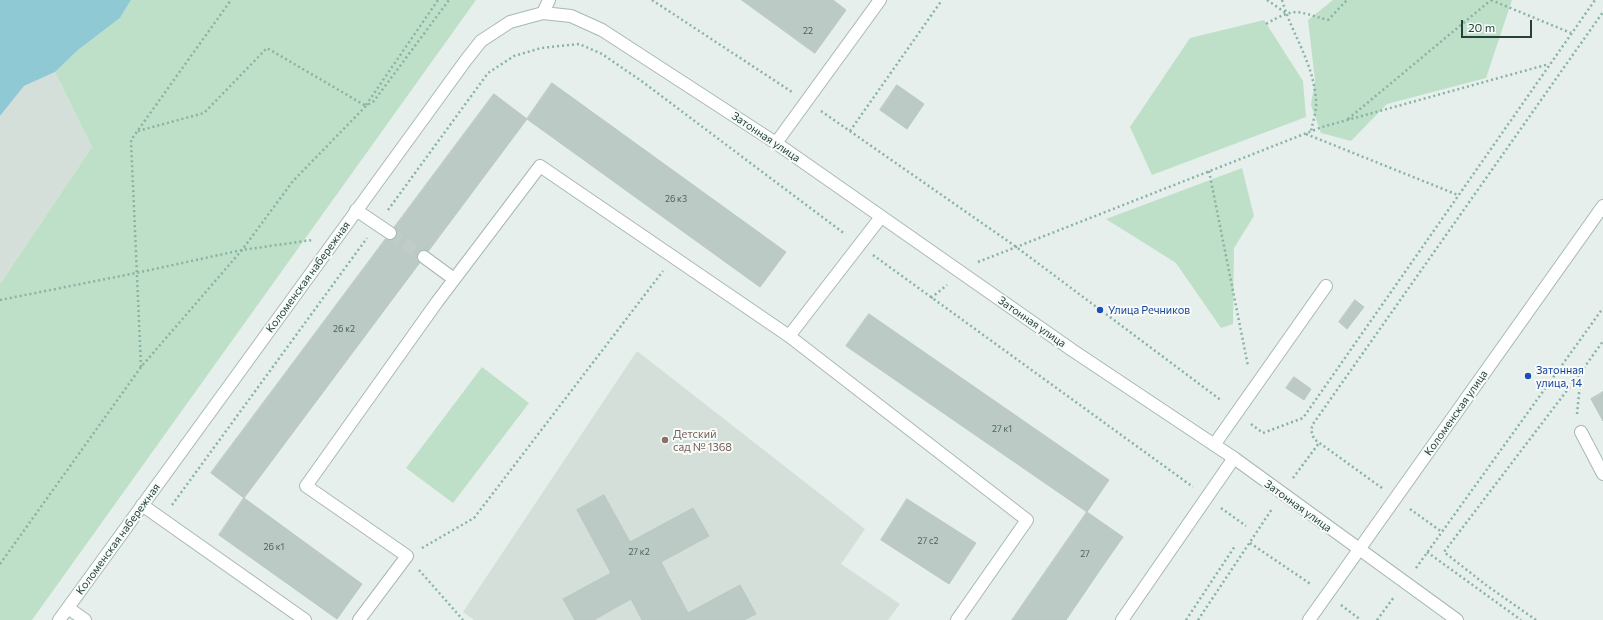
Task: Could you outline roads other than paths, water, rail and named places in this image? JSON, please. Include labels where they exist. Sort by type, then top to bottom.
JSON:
[{"type":"street","points":[[543,12],[549,0]]},
{"type":"street","points":[[776,143],[880,0]]},
{"type":"street","name":"Коломенская набережная","points":[[59,620],[480,41],[510,22],[543,12],[571,16],[602,30]]},
{"type":"street","name":"Затонная улица","points":[[602,30],[776,143],[1072,350],[1234,458],[1457,620]]},
{"type":"street","points":[[358,620],[407,556],[306,486],[454,279],[540,166],[674,256],[789,336],[1027,520],[958,620]]},
{"type":"street","name":"Коломенская улица","points":[[1309,620],[1603,206]]},
{"type":"street","points":[[356,210],[390,233]]},
{"type":"street","points":[[789,336],[881,217]]},
{"type":"street","points":[[424,257],[454,279]]},
{"type":"street","points":[[1214,445],[1326,286]]},
{"type":"street","points":[[1581,432],[1603,474]]},
{"type":"street","points":[[1122,620],[1234,458]]},
{"type":"street","points":[[142,505],[305,620]]},
{"type":"street","points":[[68,608],[85,620]]},
{"type":"water","points":[[0,0],[131,0],[120,18],[78,50],[55,72],[24,86],[0,116]]},
{"type":"tunnel","points":[[390,233],[424,257]]},
{"type":"place","name":"Улица Речников","points":[[1100,310]]},
{"type":"place","name":"Затонная улица, 14","points":[[1528,376]]},
{"type":"place","name":"Детский сад № 1368","points":[[665,440]]}]
